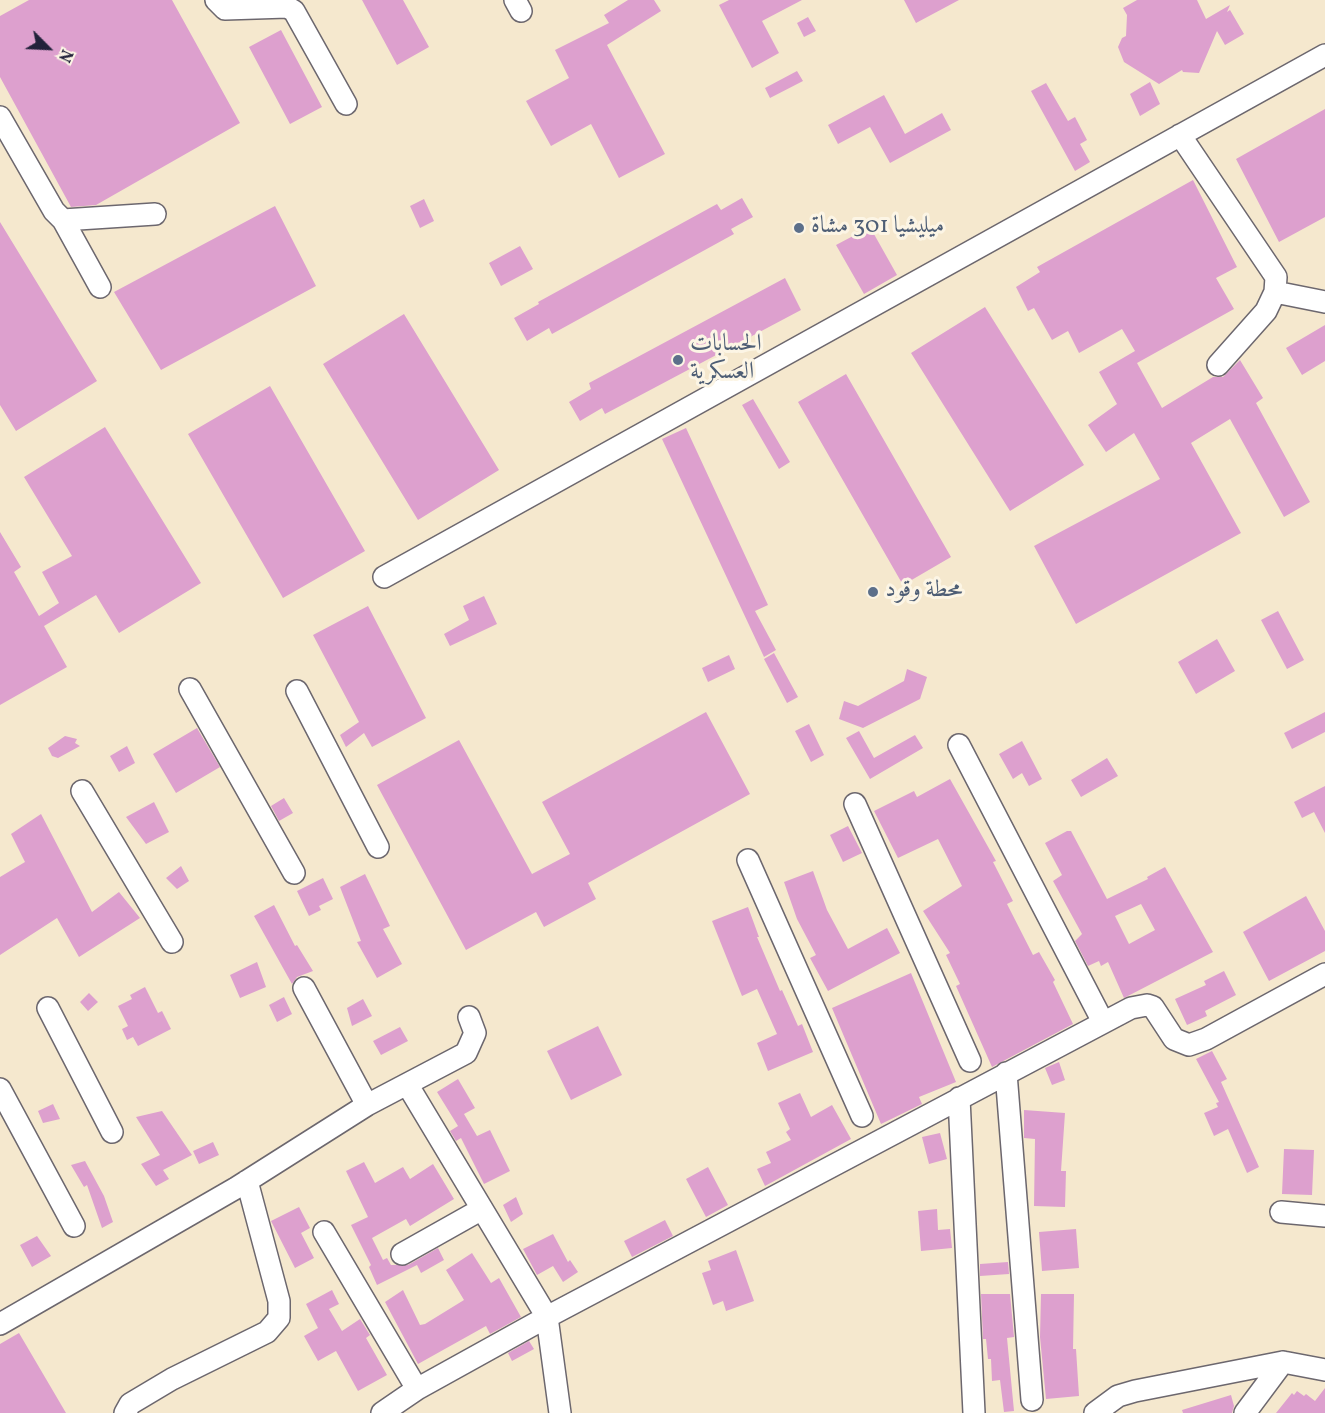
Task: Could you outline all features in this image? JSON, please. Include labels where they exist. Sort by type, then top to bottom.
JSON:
[{"type":"street","points":[[216,0],[225,9],[287,7],[294,11],[346,104]]},
{"type":"street","points":[[384,577],[1325,55]]},
{"type":"street","points":[[0,117],[54,211],[63,220],[100,287]]},
{"type":"street","points":[[1180,135],[1271,266],[1276,277],[1275,292],[1260,320],[1218,364]]},
{"type":"street","points":[[63,220],[155,214]]},
{"type":"street","points":[[1275,292],[1325,302]]},
{"type":"street","points":[[190,689],[294,873]]},
{"type":"street","points":[[297,691],[378,847]]},
{"type":"street","points":[[959,745],[1103,1022]]},
{"type":"street","points":[[82,791],[172,942]]},
{"type":"street","points":[[855,804],[970,1061]]},
{"type":"street","points":[[748,860],[862,1116]]},
{"type":"street","points":[[382,1413],[417,1389],[548,1317],[1131,1008],[1147,1005],[1157,1011],[1174,1039],[1189,1045],[1206,1039],[1325,974]]},
{"type":"street","points":[[304,988],[367,1106]]},
{"type":"street","points":[[48,1008],[112,1132]]},
{"type":"street","points":[[0,1324],[247,1181],[367,1106],[466,1053],[475,1033],[468,1017]]},
{"type":"street","points":[[1006,1073],[1032,1400]]},
{"type":"street","points":[[406,1084],[548,1317],[560,1413]]},
{"type":"street","points":[[0,1089],[74,1226]]},
{"type":"street","points":[[959,1098],[974,1413]]},
{"type":"street","points":[[125,1413],[130,1404],[172,1380],[267,1332],[279,1318],[279,1301],[247,1181]]},
{"type":"street","points":[[402,1254],[482,1209]]},
{"type":"street","points":[[1281,1212],[1325,1216]]},
{"type":"street","points":[[324,1232],[417,1389]]},
{"type":"street","points":[[1095,1413],[1118,1396],[1135,1391],[1283,1362],[1325,1370]]},
{"type":"street","points":[[1245,1413],[1283,1362]]},
{"type":"building","points":[[29,0],[172,0],[240,123],[96,205],[71,207],[0,77],[0,16]]},
{"type":"building","points":[[362,0],[403,0],[429,47],[397,65]]},
{"type":"building","points":[[628,0],[654,0],[661,11],[607,45],[665,154],[619,178],[591,124],[551,146],[526,101],[569,78],[555,50],[609,23],[604,15]]},
{"type":"building","points":[[729,0],[802,0],[762,21],[779,53],[752,68],[719,5]]},
{"type":"building","points":[[904,0],[959,0],[916,23]]},
{"type":"building","points":[[1137,0],[1197,0],[1206,19],[1230,5],[1227,12],[1230,10],[1244,34],[1225,45],[1217,31],[1199,73],[1182,70],[1159,84],[1124,62],[1118,47],[1122,38],[1126,36],[1127,15],[1123,8]]},
{"type":"building","points":[[808,17],[816,31],[804,37],[797,23]]},
{"type":"building","points":[[281,30],[322,107],[290,124],[249,47]]},
{"type":"building","points":[[797,71],[803,81],[770,98],[765,88]]},
{"type":"building","points":[[1150,82],[1160,104],[1140,116],[1130,94]]},
{"type":"building","points":[[1046,83],[1068,121],[1075,117],[1087,140],[1080,144],[1090,162],[1075,171],[1031,91]]},
{"type":"building","points":[[884,95],[905,134],[942,113],[951,130],[890,163],[870,127],[838,144],[828,125]]},
{"type":"building","points":[[1325,109],[1325,217],[1279,242],[1236,159]]},
{"type":"building","points":[[1193,180],[1237,267],[1216,278],[1234,309],[1137,363],[1162,408],[1213,377],[1223,377],[1240,360],[1263,398],[1256,403],[1310,502],[1284,517],[1230,419],[1191,443],[1241,533],[1076,624],[1034,546],[1160,479],[1134,433],[1106,452],[1088,425],[1117,404],[1099,372],[1135,351],[1122,329],[1079,353],[1068,331],[1052,340],[1034,308],[1028,311],[1016,287],[1040,272],[1037,267]]},
{"type":"building","points":[[742,198],[753,217],[731,229],[734,234],[552,334],[549,328],[527,341],[514,318],[539,304],[538,302],[717,204],[721,210]]},
{"type":"building","points":[[424,199],[434,221],[420,228],[410,206]]},
{"type":"building","points":[[275,206],[316,286],[161,370],[114,292]]},
{"type":"building","points":[[0,222],[97,381],[16,431],[0,405]]},
{"type":"building","points":[[870,227],[897,275],[864,294],[836,245]]},
{"type":"building","points":[[520,246],[533,269],[501,286],[489,263]]},
{"type":"building","points":[[785,278],[801,310],[605,414],[602,408],[580,421],[569,402],[591,389],[589,383]]},
{"type":"building","points":[[985,307],[1084,465],[1010,511],[911,353]]},
{"type":"building","points":[[404,314],[499,470],[418,520],[323,364]]},
{"type":"building","points":[[1325,325],[1325,361],[1302,375],[1286,348]]},
{"type":"building","points":[[846,374],[951,557],[903,585],[798,402]]},
{"type":"building","points":[[270,386],[365,551],[283,598],[188,434]]},
{"type":"building","points":[[753,399],[790,462],[779,469],[742,405]]},
{"type":"building","points":[[105,427],[201,583],[119,633],[96,595],[44,626],[67,667],[0,705],[0,532],[21,567],[14,572],[39,616],[59,603],[42,572],[72,556],[24,477]]},
{"type":"building","points":[[686,428],[768,605],[755,611],[776,650],[764,657],[662,439]]},
{"type":"building","points":[[484,596],[497,624],[450,646],[444,634],[469,620],[463,606]]},
{"type":"building","points":[[368,606],[426,718],[372,747],[364,733],[346,747],[340,735],[359,722],[313,635]]},
{"type":"building","points":[[1278,611],[1304,660],[1287,669],[1261,620]]},
{"type":"building","points":[[1217,639],[1235,671],[1196,694],[1178,662]]},
{"type":"building","points":[[774,653],[798,697],[787,703],[764,659]]},
{"type":"building","points":[[729,655],[735,669],[708,682],[702,668]]},
{"type":"building","points":[[907,669],[927,677],[920,699],[863,728],[839,719],[844,701],[858,706],[904,681]]},
{"type":"building","points":[[706,712],[750,794],[588,883],[596,899],[544,927],[536,912],[466,950],[377,785],[459,740],[532,874],[570,854],[542,802]]},
{"type":"building","points":[[1325,712],[1325,732],[1292,749],[1284,733]]},
{"type":"building","points":[[809,724],[824,755],[811,762],[795,731]]},
{"type":"building","points":[[197,728],[220,767],[176,793],[153,754]]},
{"type":"building","points":[[859,731],[874,758],[915,735],[923,748],[870,779],[846,738]]},
{"type":"building","points":[[65,736],[77,739],[75,743],[80,746],[58,758],[52,756],[48,748]]},
{"type":"building","points":[[1022,741],[1042,779],[1029,786],[1022,773],[1013,779],[999,754]]},
{"type":"building","points":[[127,746],[135,763],[119,772],[110,756]]},
{"type":"building","points":[[1107,758],[1118,776],[1081,797],[1071,780]]},
{"type":"building","points":[[950,779],[996,861],[993,862],[1013,901],[1007,904],[1033,955],[1039,952],[1055,980],[1053,982],[1073,1024],[992,1067],[956,986],[960,984],[946,955],[950,953],[923,911],[962,886],[938,839],[898,858],[874,811],[914,791],[917,797]]},
{"type":"building","points":[[1325,786],[1325,833],[1314,812],[1302,818],[1294,802]]},
{"type":"building","points":[[284,798],[293,813],[279,821],[271,806]]},
{"type":"building","points":[[154,802],[169,832],[146,844],[126,817]]},
{"type":"building","points":[[41,814],[92,912],[119,892],[140,918],[79,957],[57,918],[0,955],[0,877],[25,862],[11,834]]},
{"type":"building","points":[[848,826],[862,853],[843,862],[830,835]]},
{"type":"building","points":[[1071,831],[1107,899],[1148,879],[1147,877],[1165,867],[1213,952],[1124,998],[1108,962],[1101,966],[1099,961],[1088,966],[1075,941],[1082,934],[1053,881],[1062,875],[1045,843]],"holes":[[[1141,904],[1155,930],[1129,944],[1115,916]]]},
{"type":"building","points":[[181,866],[189,881],[177,889],[166,878]]},
{"type":"building","points":[[813,871],[827,910],[848,949],[887,928],[900,953],[828,991],[810,958],[816,955],[797,919],[784,882]]},
{"type":"building","points":[[365,874],[390,926],[383,929],[402,964],[377,978],[357,942],[361,941],[340,887]]},
{"type":"building","points":[[323,878],[333,899],[319,906],[321,910],[309,916],[297,891]]},
{"type":"building","points":[[1306,896],[1325,931],[1325,951],[1269,981],[1243,932]]},
{"type":"building","points":[[274,905],[295,946],[297,945],[313,971],[297,977],[292,984],[254,916]]},
{"type":"building","points":[[748,907],[759,937],[757,937],[780,991],[782,990],[798,1026],[802,1024],[813,1052],[768,1071],[757,1043],[777,1034],[757,989],[742,996],[712,921]]},
{"type":"building","points":[[257,962],[266,987],[240,998],[230,975]]},
{"type":"building","points":[[1224,971],[1236,995],[1205,1011],[1207,1016],[1187,1025],[1175,999],[1206,985],[1204,981]]},
{"type":"building","points":[[911,973],[956,1082],[919,1097],[922,1104],[881,1124],[832,1008]]},
{"type":"building","points":[[145,987],[158,1013],[162,1011],[171,1029],[138,1046],[133,1037],[127,1040],[122,1029],[128,1026],[118,1006],[132,999],[130,995]]},
{"type":"building","points":[[89,993],[98,1002],[88,1011],[80,1002]]},
{"type":"building","points":[[284,997],[292,1014],[277,1022],[269,1005]]},
{"type":"building","points":[[363,999],[372,1016],[352,1026],[347,1008]]},
{"type":"building","points":[[598,1026],[622,1075],[571,1100],[547,1051]]},
{"type":"building","points":[[400,1027],[408,1041],[381,1055],[373,1041]]},
{"type":"building","points":[[1212,1051],[1227,1079],[1221,1082],[1259,1167],[1247,1173],[1228,1129],[1214,1136],[1204,1113],[1218,1107],[1216,1103],[1219,1102],[1196,1059]]},
{"type":"building","points":[[1059,1062],[1065,1080],[1052,1085],[1045,1068]]},
{"type":"building","points":[[458,1079],[475,1108],[464,1114],[477,1136],[490,1130],[510,1171],[484,1184],[461,1138],[456,1141],[450,1131],[458,1126],[437,1092]]},
{"type":"building","points":[[800,1093],[811,1117],[832,1105],[851,1139],[765,1186],[757,1169],[771,1163],[766,1152],[791,1140],[786,1132],[790,1129],[778,1103]]},
{"type":"building","points":[[53,1104],[60,1119],[43,1123],[38,1111]]},
{"type":"building","points":[[1024,1110],[1065,1113],[1061,1171],[1066,1171],[1065,1207],[1034,1206],[1035,1139],[1024,1138]]},
{"type":"building","points":[[162,1111],[192,1155],[163,1170],[169,1179],[156,1186],[141,1164],[160,1155],[136,1117]]},
{"type":"building","points":[[940,1133],[947,1159],[929,1164],[922,1137]]},
{"type":"building","points":[[213,1142],[219,1155],[199,1164],[193,1151]]},
{"type":"building","points":[[1284,1149],[1314,1150],[1312,1195],[1282,1194]]},
{"type":"building","points":[[85,1161],[104,1196],[113,1222],[102,1228],[87,1185],[84,1187],[71,1165]]},
{"type":"building","points":[[364,1162],[375,1183],[403,1167],[410,1179],[433,1164],[454,1199],[410,1226],[406,1219],[372,1238],[383,1260],[387,1258],[391,1265],[408,1265],[438,1248],[444,1260],[421,1273],[417,1265],[377,1285],[369,1267],[371,1265],[351,1225],[368,1217],[346,1171]]},
{"type":"building","points":[[708,1167],[728,1205],[706,1217],[686,1179]]},
{"type":"building","points":[[516,1197],[523,1214],[511,1222],[503,1205]]},
{"type":"building","points":[[299,1207],[310,1228],[301,1233],[314,1258],[295,1268],[271,1221]]},
{"type":"building","points":[[937,1209],[938,1230],[950,1229],[952,1248],[921,1251],[918,1211]]},
{"type":"building","points":[[665,1220],[673,1236],[632,1257],[624,1241]]},
{"type":"building","points":[[1076,1229],[1079,1268],[1042,1271],[1039,1232]]},
{"type":"building","points":[[553,1234],[568,1262],[570,1260],[578,1272],[563,1282],[553,1266],[537,1275],[523,1249]]},
{"type":"building","points":[[37,1236],[51,1256],[32,1267],[20,1245]]},
{"type":"building","points":[[736,1250],[754,1301],[726,1311],[723,1301],[713,1305],[702,1273],[711,1270],[708,1261]]},
{"type":"building","points":[[472,1253],[491,1283],[499,1278],[521,1317],[490,1334],[486,1326],[418,1364],[385,1302],[403,1290],[420,1325],[425,1324],[464,1300],[446,1270]]},
{"type":"building","points":[[1008,1262],[1009,1274],[980,1276],[980,1264]]},
{"type":"building","points":[[332,1290],[339,1304],[329,1309],[342,1331],[360,1319],[370,1335],[366,1338],[387,1375],[358,1391],[336,1351],[318,1361],[304,1336],[318,1328],[306,1304]]},
{"type":"building","points":[[981,1294],[1010,1294],[1014,1337],[1007,1338],[1014,1411],[1004,1412],[1000,1380],[992,1381],[991,1359],[988,1359],[986,1339],[983,1339]]},
{"type":"building","points":[[1041,1294],[1074,1294],[1073,1349],[1076,1349],[1079,1396],[1046,1399],[1040,1337]]},
{"type":"building","points":[[19,1333],[66,1413],[0,1413],[0,1344]]},
{"type":"building","points":[[529,1341],[534,1349],[512,1361],[508,1353]]},
{"type":"building","points":[[1325,1388],[1325,1413],[1276,1413],[1292,1393],[1294,1395],[1297,1391],[1304,1396],[1306,1394],[1315,1401]]},
{"type":"building","points":[[1231,1395],[1234,1406],[1232,1413],[1183,1413],[1182,1410]]},
{"type":"place","name":"ميليشيا 301 مشاة","points":[[799,228]]},
{"type":"place","name":"الحسابات العسكرية","points":[[678,360]]},
{"type":"place","name":"محطة وقود","points":[[873,592]]}]
